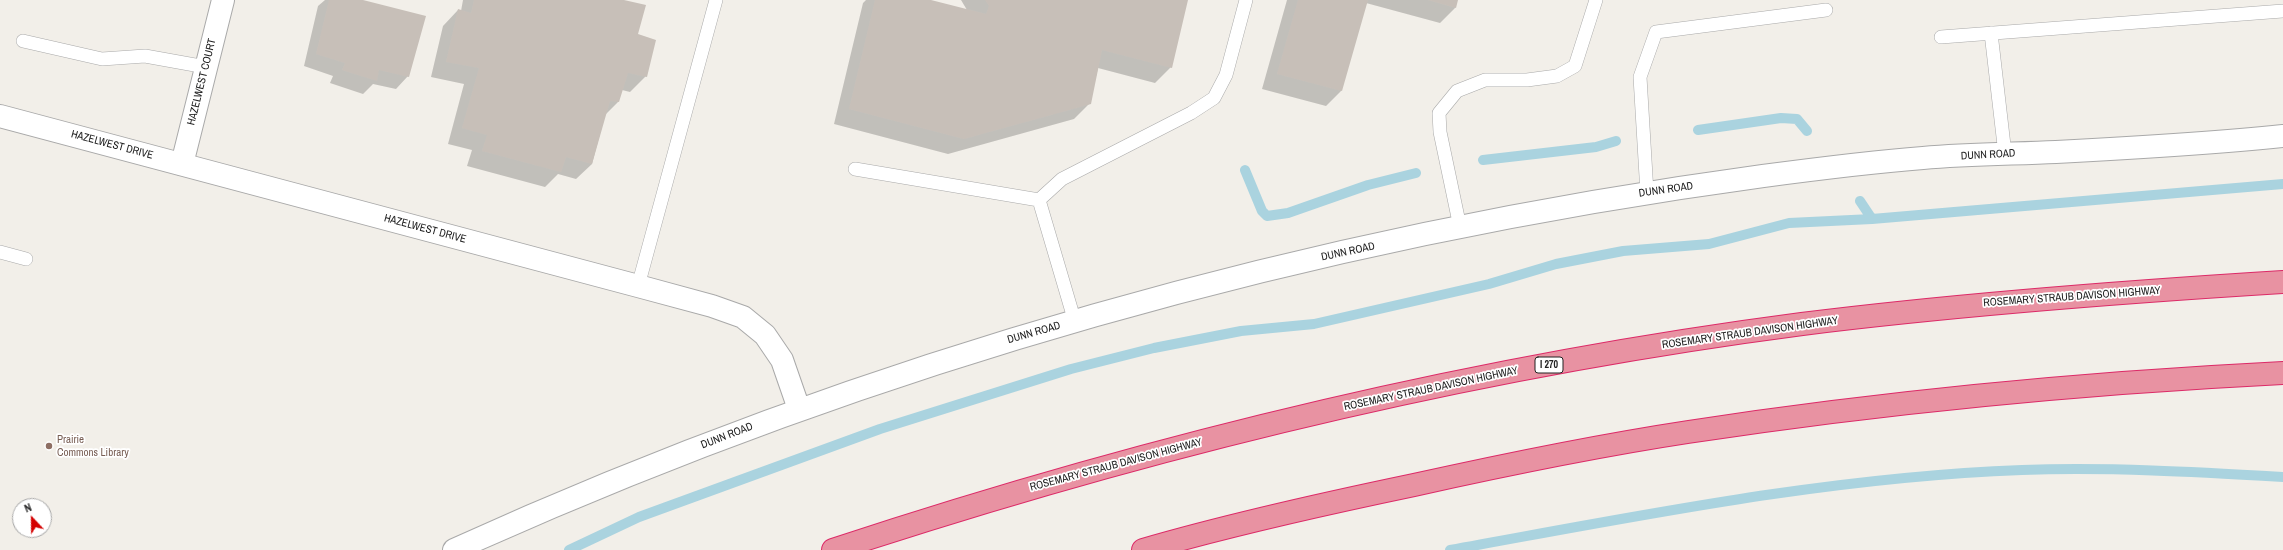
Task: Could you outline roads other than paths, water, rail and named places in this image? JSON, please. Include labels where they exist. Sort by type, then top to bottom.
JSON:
[{"type":"highway","name":"ROSEMARY STRAUB DAVISON HIGHWAY","points":[[833,550],[943,514],[1113,464],[1284,420],[1455,382],[1799,324],[1973,304],[2283,282]]},
{"type":"highway","points":[[1143,550],[1336,501],[1512,463],[1686,432],[1859,409],[2030,389],[2283,373]]},
{"type":"street","name":"HAZELWEST COURT","points":[[182,164],[223,0]]},
{"type":"street","name":"HAZELWEST DRIVE","points":[[0,116],[712,306],[743,317],[766,335],[782,360],[799,409]]},
{"type":"street","name":"DUNN ROAD","points":[[454,550],[545,509],[799,409],[900,374],[1139,303],[1300,262],[1460,227],[1647,193],[1767,175],[1917,158],[2005,154],[2283,136]]},
{"type":"lane","points":[[638,286],[716,0]]},
{"type":"lane","points":[[1039,200],[1062,179],[1191,114],[1214,98],[1226,75],[1246,0]]},
{"type":"lane","points":[[1460,227],[1440,132],[1439,113],[1457,91],[1485,80],[1528,80],[1556,76],[1575,66],[1596,0]]},
{"type":"lane","points":[[1647,193],[1640,77],[1656,32],[1826,10]]},
{"type":"lane","points":[[1941,36],[2283,11]]},
{"type":"lane","points":[[1991,33],[2005,154]]},
{"type":"lane","points":[[23,41],[102,59],[145,56],[206,67]]},
{"type":"lane","points":[[855,169],[1039,200]]},
{"type":"lane","points":[[1039,200],[1075,322]]},
{"type":"lane","points":[[0,252],[26,258]]},
{"type":"waterway","points":[[1698,130],[1781,118],[1797,119],[1807,131]]},
{"type":"waterway","points":[[1483,160],[1596,147],[1616,141]]},
{"type":"waterway","points":[[1245,170],[1262,211],[1267,216],[1288,213],[1368,185],[1416,173]]},
{"type":"waterway","points":[[569,550],[639,517],[880,429],[1071,369],[1154,348],[1241,331],[1314,324],[1489,284],[1556,264],[1623,251],[1709,244],[1789,223],[1872,219],[2283,184]]},
{"type":"waterway","points":[[1860,201],[1872,219]]},
{"type":"waterway","points":[[1450,550],[1663,512],[1806,489],[1950,474],[2022,470],[2087,469],[2283,477]]},
{"type":"place","name":"Prairie Commons Library","points":[[49,446]]}]
